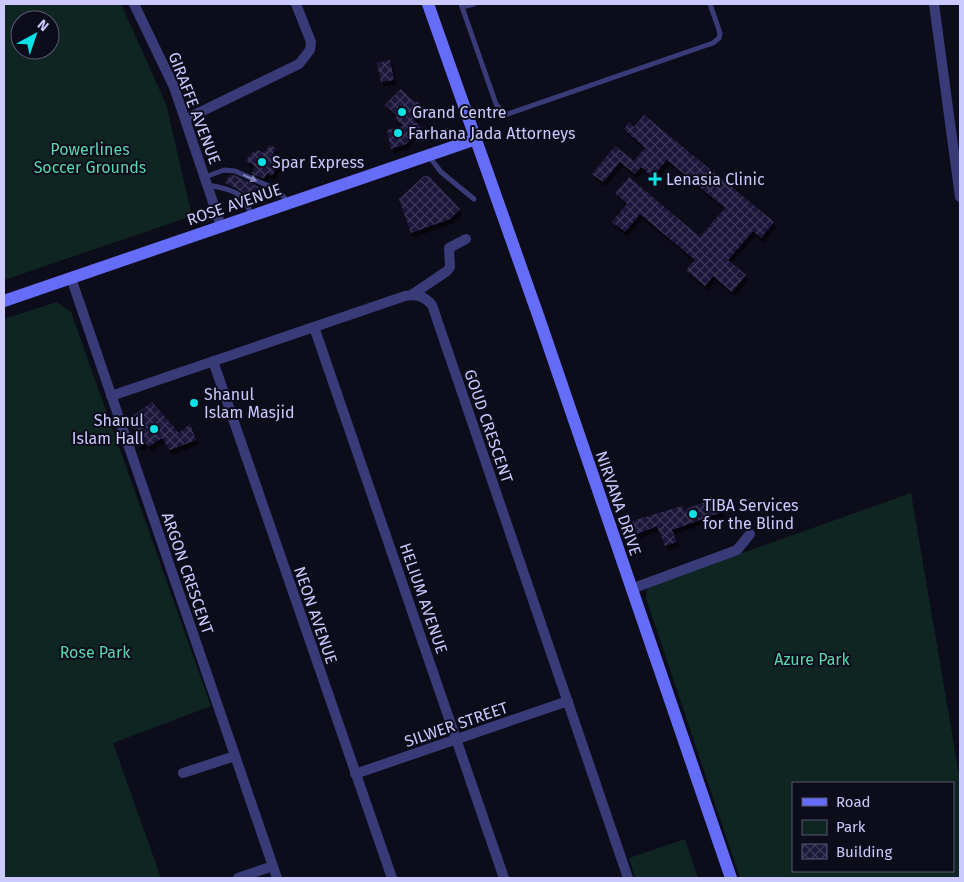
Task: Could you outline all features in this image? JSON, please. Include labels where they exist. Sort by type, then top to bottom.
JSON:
[{"type":"main road","name":"NIRVANA DRIVE","points":[[428,4],[731,878]]},
{"type":"main road","name":"ROSE AVENUE","points":[[4,301],[476,139]]},
{"type":"street","name":"GIRAFFE AVENUE","points":[[134,4],[164,63],[186,119],[221,226]]},
{"type":"street","points":[[186,119],[299,64],[306,57],[310,50],[311,42],[296,4]]},
{"type":"street","points":[[934,4],[960,197]]},
{"type":"street","points":[[111,396],[412,294],[447,271],[450,267],[449,248],[466,239]]},
{"type":"street","name":"ARGON CRESCENT","points":[[71,278],[277,878]]},
{"type":"street","name":"GOUD CRESCENT","points":[[412,294],[427,299],[432,305],[628,878]]},
{"type":"street","name":"HELIUM AVENUE","points":[[314,327],[504,878]]},
{"type":"street","name":"NEON AVENUE","points":[[213,361],[391,878]]},
{"type":"street","points":[[631,589],[737,550],[750,534]]},
{"type":"street","name":"SILWER STREET","points":[[355,774],[568,701]]},
{"type":"street","points":[[183,773],[235,756]]},
{"type":"street","points":[[238,878],[273,866]]},
{"type":"lane","points":[[474,4],[462,5],[496,104],[503,113],[508,114],[713,43],[719,38],[720,33],[710,4]]},
{"type":"lane","points":[[428,155],[440,172],[474,199]]},
{"type":"lane","points":[[206,181],[224,170],[236,171],[278,190],[288,203]]},
{"type":"lane","points":[[206,181],[242,196],[252,216]]},
{"type":"green space","name":"Powerlines Soccer Grounds","points":[[4,4],[121,4],[166,104],[192,216],[4,280]]},
{"type":"green space","name":"Rose Park","points":[[57,302],[71,312],[211,706],[113,743],[161,878],[4,878],[4,319]]},
{"type":"green space","name":"Azure Park","points":[[911,493],[960,780],[960,878],[740,878],[646,598],[647,587]]},
{"type":"green space","points":[[685,839],[698,878],[635,878],[629,858]]},
{"type":"building","points":[[390,60],[394,80],[381,82],[377,63]]},
{"type":"building","points":[[401,89],[412,100],[420,103],[421,113],[414,120],[422,128],[406,144],[391,149],[387,130],[403,126],[395,118],[397,116],[385,105]]},
{"type":"building","points":[[644,115],[774,222],[761,238],[753,231],[728,260],[746,275],[732,292],[713,276],[705,286],[686,270],[695,260],[640,214],[625,232],[612,222],[627,204],[615,193],[629,177],[700,237],[725,208],[667,160],[652,177],[641,167],[635,174],[620,162],[603,182],[592,174],[615,146],[634,161],[645,148],[624,129],[629,122],[634,127]]},
{"type":"building","name":"Spar Express","points":[[270,145],[276,148],[272,156],[278,160],[276,163],[279,164],[272,176],[267,173],[264,179],[252,174],[255,166],[246,161],[250,154],[258,150],[264,153]]},
{"type":"building","points":[[230,175],[234,175],[259,187],[256,193],[248,195],[225,183]]},
{"type":"building","points":[[424,176],[429,176],[460,209],[450,219],[411,233],[399,199]]},
{"type":"building","name":"Shanul Islam Hall","points":[[152,402],[179,433],[190,424],[196,440],[170,450],[162,438],[148,447],[146,443],[139,447],[135,440],[139,438],[130,424],[132,422],[130,418]]},
{"type":"building","points":[[716,498],[722,512],[672,530],[677,542],[665,546],[657,526],[637,534],[632,521],[682,506],[683,510]]},
{"type":"place","name":"Grand Centre","points":[[402,112]]},
{"type":"place","name":"Farhana Jada Attorneys","points":[[398,133]]},
{"type":"place","name":"Spar Express","points":[[262,162]]},
{"type":"place","name":"Lenasia Clinic","points":[[655,179]]},
{"type":"place","name":"Shanul Islam Masjid","points":[[194,403]]},
{"type":"place","name":"Shanul Islam Hall","points":[[154,429]]},
{"type":"place","name":"TIBA Services for the Blind","points":[[693,514]]}]
